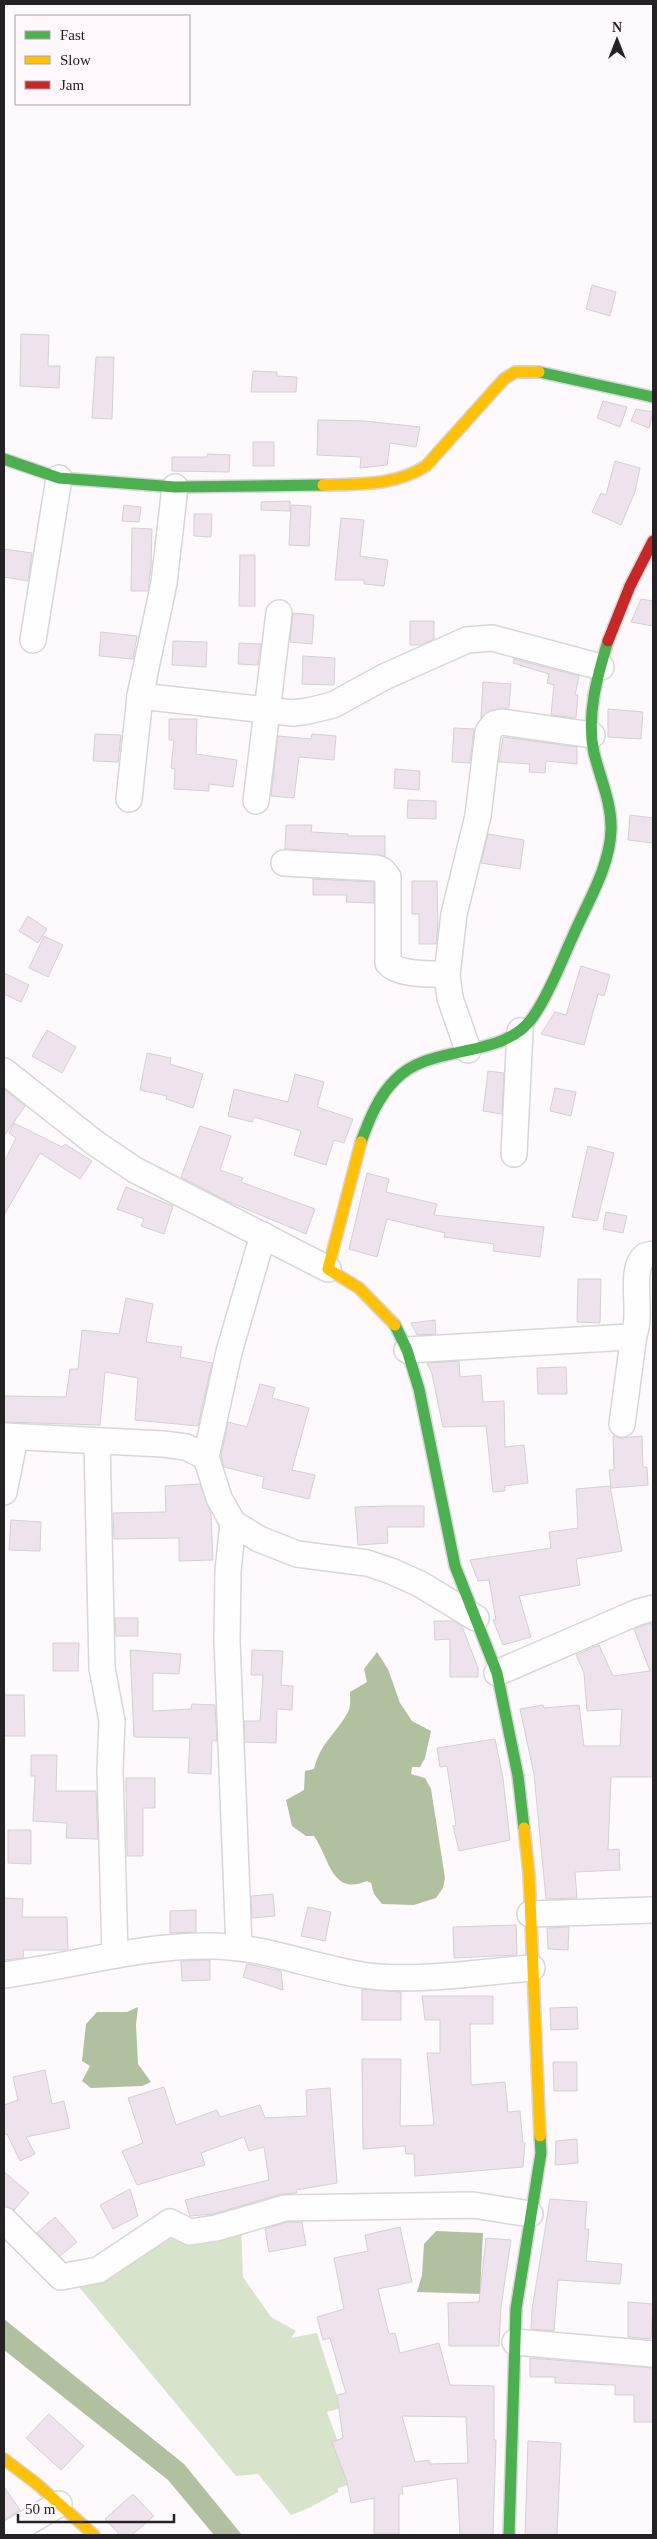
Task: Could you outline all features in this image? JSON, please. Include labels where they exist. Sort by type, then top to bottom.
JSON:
[{"type":"street","points":[[4,459],[59,478],[175,487],[219,488],[377,483],[416,473],[426,466],[504,379],[515,372],[546,372],[653,397]]},
{"type":"street","points":[[33,640],[59,478]]},
{"type":"street","points":[[129,799],[140,696],[164,583],[175,487]]},
{"type":"street","points":[[328,1269],[364,1128],[374,1107],[396,1078],[422,1063],[506,1038],[520,1031],[535,1014],[545,996],[592,892],[609,844],[612,829],[605,794],[596,764],[592,735],[592,712],[613,624],[653,541]]},
{"type":"street","points":[[256,802],[279,613]]},
{"type":"street","points":[[140,696],[293,713],[333,705],[384,677],[476,638],[492,638],[601,668]]},
{"type":"street","points":[[468,1050],[450,998],[447,975],[454,914],[478,816],[486,738],[490,727],[502,722],[592,735]]},
{"type":"street","points":[[284,863],[376,868],[382,870],[388,877],[388,963],[401,970],[447,975]]},
{"type":"street","points":[[514,1154],[520,1031]]},
{"type":"street","points":[[4,1071],[95,1143],[135,1170],[328,1269],[359,1288],[379,1306],[395,1325],[406,1350],[419,1389],[455,1566],[498,1673],[518,1776],[529,1874],[541,2153],[516,2309],[509,2535]]},
{"type":"street","points":[[263,1235],[229,1352],[206,1457],[219,1498],[233,1523],[259,1539],[297,1554],[367,1563],[391,1571],[420,1584],[476,1618]]},
{"type":"street","points":[[622,1424],[637,1323],[638,1265],[645,1256],[653,1254]]},
{"type":"street","points":[[406,1350],[624,1339],[634,1334]]},
{"type":"street","points":[[4,1492],[9,1437],[163,1444],[186,1447],[206,1457]]},
{"type":"street","points":[[97,1442],[102,1668],[112,1721],[110,1769],[115,1956]]},
{"type":"street","points":[[233,1523],[228,1571],[226,1641],[239,1947]]},
{"type":"street","points":[[498,1673],[638,1612],[653,1608]]},
{"type":"street","points":[[530,1914],[653,1910]]},
{"type":"street","points":[[4,1975],[180,1946],[239,1947],[341,1971],[382,1977],[532,1968]]},
{"type":"street","points":[[4,2220],[61,2277],[98,2270],[170,2222],[190,2232],[216,2228],[294,2207],[473,2205],[530,2214]]},
{"type":"street","points":[[516,2342],[653,2354]]},
{"type":"street","points":[[4,2459],[94,2535]]},
{"type":"street","points":[[6,2535],[59,2504]]},
{"type":"shaded area","points":[[377,1652],[388,1669],[400,1703],[412,1721],[431,1731],[425,1758],[420,1767],[412,1767],[411,1774],[425,1778],[431,1789],[445,1878],[443,1888],[436,1898],[414,1905],[382,1904],[374,1894],[371,1883],[367,1881],[346,1884],[339,1879],[333,1873],[314,1836],[306,1836],[292,1826],[286,1800],[304,1790],[305,1771],[314,1769],[324,1745],[348,1712],[350,1692],[367,1682],[364,1669]]},
{"type":"shaded area","points":[[138,2007],[136,2025],[138,2064],[151,2082],[142,2086],[91,2088],[82,2081],[90,2066],[82,2061],[86,2024],[97,2012],[127,2012]]},
{"type":"shaded area","points":[[241,2221],[243,2277],[271,2317],[296,2331],[291,2338],[317,2333],[341,2408],[327,2412],[353,2483],[338,2488],[338,2492],[311,2507],[291,2515],[258,2474],[236,2476],[69,2275],[170,2222]]},
{"type":"shaded area","points":[[436,2231],[483,2233],[480,2294],[417,2292],[422,2275],[424,2244]]},
{"type":"shaded area","points":[[4,2319],[184,2464],[242,2535],[214,2535],[168,2480],[4,2350]]},
{"type":"building","points":[[592,285],[616,292],[610,316],[586,309]]},
{"type":"building","points":[[21,334],[49,335],[48,366],[60,366],[59,388],[20,386]]},
{"type":"building","points":[[96,357],[114,357],[112,419],[92,418]]},
{"type":"building","points":[[253,371],[277,372],[277,376],[297,377],[296,392],[251,392]]},
{"type":"building","points":[[603,401],[627,407],[620,427],[597,418]]},
{"type":"building","points":[[636,409],[653,412],[649,428],[631,421]]},
{"type":"building","points":[[318,420],[365,421],[420,427],[416,447],[390,443],[387,465],[360,468],[361,457],[317,455]]},
{"type":"building","points":[[253,442],[274,442],[274,466],[253,466]]},
{"type":"building","points":[[207,454],[230,455],[229,472],[172,471],[172,457],[207,457]]},
{"type":"building","points":[[615,461],[640,468],[635,492],[621,525],[592,512],[601,493],[606,495]]},
{"type":"building","points":[[290,501],[290,511],[261,510],[261,502]]},
{"type":"building","points":[[124,505],[141,507],[139,522],[122,521]]},
{"type":"building","points":[[291,505],[311,506],[309,546],[289,545]]},
{"type":"building","points":[[194,514],[212,514],[211,537],[194,536]]},
{"type":"building","points":[[341,518],[364,520],[360,556],[388,560],[384,586],[364,584],[364,580],[335,580]]},
{"type":"building","points":[[132,528],[152,529],[148,591],[131,591]]},
{"type":"building","points":[[4,549],[32,553],[28,581],[4,577]]},
{"type":"building","points":[[240,555],[255,555],[255,606],[239,606]]},
{"type":"building","points":[[641,599],[653,601],[653,626],[631,622]]},
{"type":"building","points":[[293,613],[314,615],[312,644],[290,642]]},
{"type":"building","points":[[410,621],[434,621],[434,639],[421,645],[410,645]]},
{"type":"building","points":[[101,632],[137,636],[133,659],[99,656]]},
{"type":"building","points":[[173,641],[207,642],[206,667],[172,665]]},
{"type":"building","points":[[239,643],[261,644],[258,665],[238,664]]},
{"type":"building","points":[[303,656],[335,658],[334,685],[302,684]]},
{"type":"building","points":[[514,659],[579,676],[575,695],[578,695],[576,718],[551,715],[554,685],[547,683],[549,674],[513,663]]},
{"type":"building","points":[[483,682],[511,684],[509,708],[491,710],[481,718]]},
{"type":"building","points":[[608,709],[643,712],[641,739],[608,737]]},
{"type":"building","points":[[169,719],[197,719],[196,754],[237,760],[233,787],[209,784],[209,791],[174,789],[175,769],[171,768],[174,740],[169,740]]},
{"type":"building","points":[[454,728],[474,729],[470,763],[452,762]]},
{"type":"building","points":[[95,734],[121,735],[118,762],[93,761]]},
{"type":"building","points":[[312,734],[336,736],[334,760],[299,757],[294,798],[271,796],[278,736],[311,739]]},
{"type":"building","points":[[503,737],[577,747],[577,764],[546,761],[545,773],[529,772],[530,764],[499,762]]},
{"type":"building","points":[[395,769],[420,771],[419,790],[394,788]]},
{"type":"building","points":[[408,800],[436,801],[436,819],[407,818]]},
{"type":"building","points":[[630,815],[653,818],[653,843],[628,840]]},
{"type":"building","points":[[286,825],[312,825],[311,832],[348,834],[348,836],[385,836],[385,856],[285,849]]},
{"type":"building","points":[[488,834],[524,840],[520,869],[481,863]]},
{"type":"building","points":[[313,879],[374,882],[374,903],[346,902],[347,895],[313,895]]},
{"type":"building","points":[[412,881],[437,881],[438,926],[436,944],[419,944],[419,914],[412,914]]},
{"type":"building","points":[[28,916],[47,929],[38,943],[19,931]]},
{"type":"building","points":[[44,936],[63,945],[48,977],[29,968]]},
{"type":"building","points":[[581,966],[610,975],[604,996],[598,994],[584,1045],[541,1034],[555,1012],[566,1015]]},
{"type":"building","points":[[4,973],[29,985],[21,1002],[4,994]]},
{"type":"building","points":[[47,1030],[76,1047],[62,1073],[32,1056]]},
{"type":"building","points":[[147,1053],[171,1058],[170,1064],[203,1074],[193,1108],[166,1099],[167,1096],[140,1090]]},
{"type":"building","points":[[488,1071],[504,1073],[502,1114],[483,1111]]},
{"type":"building","points":[[295,1074],[324,1082],[317,1107],[353,1119],[344,1143],[334,1140],[326,1165],[294,1155],[301,1131],[254,1117],[252,1122],[228,1116],[234,1089],[288,1102]]},
{"type":"building","points":[[555,1088],[576,1092],[571,1116],[550,1111]]},
{"type":"building","points":[[4,1089],[25,1106],[4,1136]]},
{"type":"building","points":[[14,1123],[62,1147],[65,1144],[92,1161],[80,1179],[40,1153],[4,1215],[4,1162],[16,1138],[9,1133]]},
{"type":"building","points":[[200,1126],[231,1136],[220,1170],[243,1178],[241,1182],[315,1209],[306,1234],[227,1201],[181,1177]]},
{"type":"building","points":[[588,1146],[614,1153],[597,1221],[572,1217]]},
{"type":"building","points":[[367,1173],[389,1179],[386,1192],[437,1204],[434,1215],[544,1227],[540,1257],[493,1251],[494,1244],[444,1237],[445,1233],[387,1219],[377,1257],[349,1249]]},
{"type":"building","points":[[126,1187],[173,1206],[164,1234],[141,1226],[144,1219],[117,1209]]},
{"type":"building","points":[[606,1212],[627,1216],[623,1233],[603,1229]]},
{"type":"building","points":[[578,1279],[601,1279],[600,1323],[577,1322]]},
{"type":"building","points":[[126,1298],[153,1304],[146,1342],[182,1347],[180,1357],[212,1363],[198,1426],[135,1420],[138,1378],[105,1372],[100,1425],[4,1422],[4,1396],[66,1397],[70,1369],[78,1369],[82,1330],[119,1334]]},
{"type":"building","points":[[435,1320],[436,1334],[417,1335],[411,1323]]},
{"type":"building","points":[[459,1361],[460,1377],[481,1375],[483,1402],[504,1401],[505,1447],[524,1445],[528,1483],[505,1486],[505,1491],[493,1492],[486,1426],[443,1427],[432,1374],[427,1363]]},
{"type":"building","points":[[566,1367],[567,1394],[538,1394],[537,1368]]},
{"type":"building","points":[[260,1384],[275,1388],[272,1398],[309,1408],[292,1470],[315,1475],[309,1499],[262,1488],[264,1477],[224,1467],[221,1456],[228,1422],[247,1427]]},
{"type":"building","points":[[613,1436],[621,1438],[642,1436],[643,1467],[647,1467],[648,1485],[611,1488],[609,1470],[614,1470]]},
{"type":"building","points":[[200,1484],[211,1514],[213,1560],[179,1561],[179,1538],[114,1539],[113,1513],[166,1512],[165,1486]]},
{"type":"building","points":[[610,1486],[622,1551],[576,1559],[580,1585],[519,1596],[531,1637],[503,1645],[493,1620],[496,1620],[489,1580],[478,1581],[470,1560],[551,1548],[549,1532],[578,1528],[576,1489]]},
{"type":"building","points":[[424,1506],[424,1527],[387,1527],[388,1543],[358,1545],[355,1507]]},
{"type":"building","points":[[11,1520],[41,1522],[40,1551],[9,1550]]},
{"type":"building","points":[[115,1618],[138,1618],[138,1636],[116,1636]]},
{"type":"building","points":[[434,1621],[453,1621],[462,1626],[478,1668],[478,1677],[450,1677],[450,1639],[435,1640]]},
{"type":"building","points":[[651,1623],[653,1628],[653,1777],[611,1777],[608,1850],[619,1849],[620,1870],[575,1872],[577,1898],[546,1899],[534,1774],[520,1709],[543,1705],[544,1708],[579,1705],[584,1746],[620,1746],[622,1709],[587,1711],[584,1673],[576,1655],[599,1645],[613,1676],[650,1671],[634,1629]]},
{"type":"building","points":[[53,1643],[79,1643],[78,1671],[53,1671]]},
{"type":"building","points":[[130,1650],[181,1654],[179,1674],[153,1673],[153,1711],[191,1709],[192,1704],[215,1705],[217,1741],[212,1740],[211,1774],[188,1773],[190,1738],[134,1737]]},
{"type":"building","points":[[252,1650],[283,1651],[281,1685],[293,1686],[292,1710],[277,1709],[276,1743],[245,1742],[244,1721],[260,1721],[263,1675],[251,1675]]},
{"type":"building","points":[[4,1695],[24,1695],[25,1736],[4,1736]]},
{"type":"building","points":[[495,1739],[503,1778],[510,1840],[459,1851],[453,1826],[456,1825],[447,1766],[440,1767],[437,1748]]},
{"type":"building","points":[[31,1755],[57,1755],[56,1791],[96,1791],[98,1839],[66,1838],[67,1823],[33,1821],[35,1776],[31,1776]]},
{"type":"building","points":[[126,1778],[155,1778],[155,1808],[143,1808],[143,1856],[127,1856]]},
{"type":"building","points":[[8,1830],[31,1830],[31,1864],[8,1863]]},
{"type":"building","points":[[273,1894],[275,1916],[252,1918],[251,1896]]},
{"type":"building","points":[[4,1898],[23,1899],[22,1917],[67,1917],[68,1950],[23,1950],[24,1958],[4,1960]]},
{"type":"building","points":[[308,1907],[331,1912],[325,1941],[301,1936]]},
{"type":"building","points":[[196,1910],[196,1932],[170,1933],[170,1911]]},
{"type":"building","points":[[516,1925],[517,1955],[454,1958],[453,1927]]},
{"type":"building","points":[[569,1927],[568,1950],[548,1949],[547,1928]]},
{"type":"building","points":[[210,1960],[210,1980],[182,1981],[181,1961]]},
{"type":"building","points":[[247,1964],[281,1971],[283,1990],[243,1977]]},
{"type":"building","points":[[362,1989],[401,1992],[401,2020],[362,2020]]},
{"type":"building","points":[[422,1996],[493,1996],[493,2024],[470,2024],[471,2085],[505,2082],[508,2112],[520,2111],[523,2143],[525,2143],[523,2167],[415,2176],[414,2154],[406,2154],[405,2146],[363,2149],[362,2059],[401,2059],[400,2126],[434,2125],[427,2053],[440,2053],[440,2020],[425,2020]]},
{"type":"building","points":[[577,2007],[578,2029],[551,2030],[550,2008]]},
{"type":"building","points":[[553,2062],[577,2062],[577,2091],[554,2091]]},
{"type":"building","points":[[45,2070],[52,2104],[64,2101],[70,2128],[26,2137],[35,2154],[20,2161],[7,2134],[4,2135],[4,2105],[18,2100],[13,2077]]},
{"type":"building","points":[[164,2087],[176,2125],[217,2110],[220,2117],[260,2105],[265,2118],[307,2116],[306,2090],[330,2088],[337,2183],[296,2190],[297,2193],[281,2194],[213,2214],[190,2216],[185,2200],[269,2180],[264,2147],[249,2151],[244,2137],[201,2153],[205,2165],[137,2185],[122,2151],[143,2143],[128,2098]]},
{"type":"building","points":[[577,2139],[578,2163],[555,2165],[556,2141]]},
{"type":"building","points":[[4,2172],[29,2193],[14,2210],[4,2206]]},
{"type":"building","points":[[130,2189],[138,2216],[113,2229],[100,2205]]},
{"type":"building","points":[[550,2199],[587,2202],[585,2229],[589,2229],[586,2261],[622,2264],[620,2284],[558,2280],[554,2331],[531,2329],[532,2310]]},
{"type":"building","points":[[55,2217],[77,2242],[60,2256],[37,2233]]},
{"type":"building","points":[[287,2222],[302,2222],[306,2245],[269,2252],[265,2229]]},
{"type":"building","points":[[400,2227],[412,2282],[378,2289],[389,2334],[395,2333],[400,2353],[439,2343],[450,2385],[494,2386],[494,2440],[496,2440],[493,2535],[460,2535],[457,2478],[402,2487],[403,2494],[399,2494],[399,2534],[374,2534],[374,2498],[351,2503],[347,2482],[332,2442],[343,2438],[337,2395],[346,2393],[330,2338],[323,2340],[317,2317],[344,2309],[334,2258],[368,2251],[365,2235]],"holes":[[[402,2416],[466,2417],[468,2463],[430,2464],[429,2460],[415,2462]]]},
{"type":"building","points":[[486,2238],[511,2240],[501,2307],[499,2346],[449,2346],[448,2303],[479,2302]]},
{"type":"building","points":[[628,2302],[653,2304],[651,2339],[628,2337]]},
{"type":"building","points":[[530,2358],[653,2368],[653,2422],[634,2422],[634,2395],[615,2395],[615,2385],[555,2383],[555,2377],[530,2377]]},
{"type":"building","points":[[49,2414],[84,2446],[61,2470],[26,2438]]},
{"type":"building","points":[[528,2441],[561,2443],[557,2535],[525,2535]]},
{"type":"building","points":[[4,2487],[20,2510],[4,2520]]},
{"type":"building","points":[[133,2494],[154,2516],[132,2535],[120,2535],[105,2519]]},
{"type":"traffic: fast","points":[[539,372],[653,397]]},
{"type":"traffic: fast","points":[[4,459],[59,478],[175,487],[323,485]]},
{"type":"traffic: fast","points":[[361,1142],[379,1101],[395,1080],[410,1068],[428,1060],[487,1046],[506,1039],[522,1029],[535,1014],[551,986],[597,884],[610,844],[610,810],[594,753],[591,725],[594,697],[608,641]]},
{"type":"traffic: fast","points":[[395,1325],[407,1350],[419,1389],[455,1566],[497,1673],[518,1776],[524,1828]]},
{"type":"traffic: fast","points":[[509,2535],[516,2309],[541,2153],[540,2136]]},
{"type":"traffic: slow","points":[[323,485],[376,483],[414,473],[426,466],[504,379],[515,372],[539,372]]},
{"type":"traffic: slow","points":[[361,1142],[328,1269],[359,1288],[395,1325]]},
{"type":"traffic: slow","points":[[524,1828],[529,1874],[540,2136]]},
{"type":"traffic: slow","points":[[4,2459],[37,2484],[94,2535]]},
{"type":"traffic: jam","points":[[608,641],[630,586],[653,541]]}]
